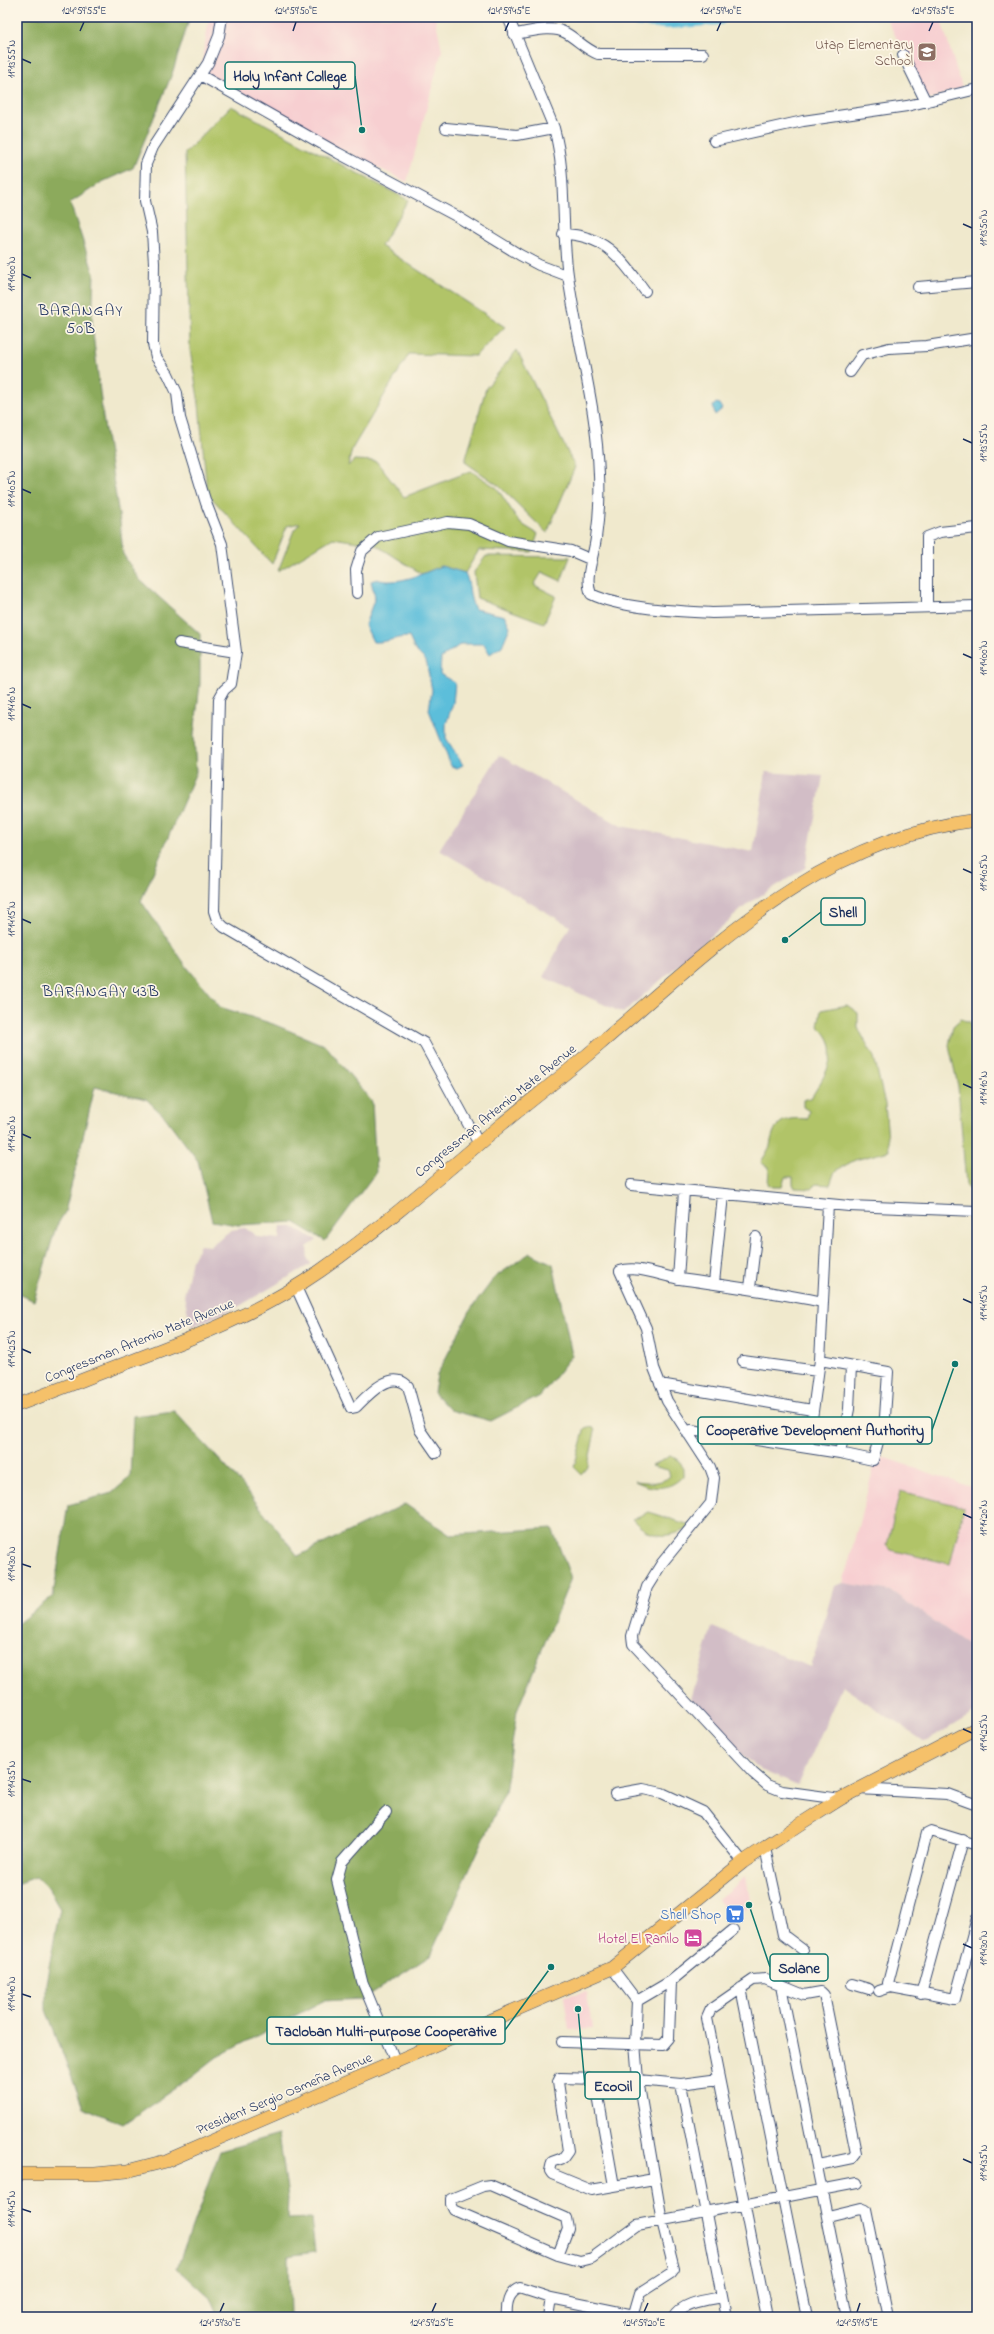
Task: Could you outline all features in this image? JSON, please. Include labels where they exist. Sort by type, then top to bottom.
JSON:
[{"type":"main road","name":"Congressman Artemio Mate Avenue","points":[[17,1405],[206,1333],[255,1310],[296,1287],[357,1243],[479,1144],[739,926],[789,890],[849,858],[896,837],[954,823],[977,820]]},
{"type":"main road","name":"President Sergio Osmeña Avenue","points":[[17,2174],[95,2174],[127,2171],[166,2161],[396,2063],[612,1968],[743,1862],[840,1799],[977,1728]]},
{"type":"street","points":[[222,17],[219,36],[208,63],[153,147],[146,164],[145,201],[152,232],[154,263],[153,344],[156,357],[168,374],[177,393],[180,418],[206,503],[222,544],[236,652],[231,684],[224,690],[219,699],[214,911],[217,920],[224,927],[250,944],[424,1043],[479,1144]]},
{"type":"street","points":[[508,17],[554,128],[558,143],[562,179],[563,234],[568,276],[596,429],[600,503],[588,586],[591,594],[600,598],[628,604],[712,613],[977,606]]},
{"type":"street","points":[[514,34],[556,29],[567,33],[587,49],[598,54],[703,54]]},
{"type":"street","points":[[903,55],[926,102]]},
{"type":"street","points":[[200,75],[338,153],[458,217],[527,259],[568,276]]},
{"type":"street","points":[[714,141],[803,121],[926,102],[977,89]]},
{"type":"street","points":[[446,128],[517,135],[554,128]]},
{"type":"street","points":[[563,234],[582,234],[598,240],[623,262],[645,291]]},
{"type":"street","points":[[918,287],[977,282]]},
{"type":"street","points":[[850,372],[862,355],[882,350],[926,346],[977,338]]},
{"type":"street","points":[[357,593],[356,570],[362,551],[378,537],[448,522],[469,524],[508,540],[571,551],[592,560]]},
{"type":"street","points":[[927,607],[927,537],[940,532],[977,528]]},
{"type":"street","points":[[179,643],[236,652]]},
{"type":"street","points":[[631,1185],[828,1204],[977,1211]]},
{"type":"street","points":[[678,1279],[684,1191]]},
{"type":"street","points":[[714,1283],[723,1195]]},
{"type":"street","points":[[808,1448],[819,1365],[828,1204]]},
{"type":"street","points":[[750,1288],[756,1237]]},
{"type":"street","points":[[823,1302],[750,1288],[678,1279],[629,1268],[620,1271],[646,1328],[660,1384],[667,1401],[710,1467],[714,1478],[713,1498],[705,1511],[662,1563],[647,1587],[632,1636],[633,1644],[748,1767],[767,1785],[782,1791],[840,1799]]},
{"type":"street","points":[[296,1287],[351,1408],[356,1407],[373,1390],[383,1383],[399,1381],[404,1382],[408,1386],[420,1430],[436,1454]]},
{"type":"street","points":[[688,1434],[692,1430],[840,1453],[873,1460],[885,1417],[888,1372],[851,1366],[743,1361]]},
{"type":"street","points":[[840,1453],[849,1409],[851,1366]]},
{"type":"street","points":[[660,1384],[812,1410]]},
{"type":"street","points":[[615,1794],[643,1789],[662,1794],[702,1812],[743,1862]]},
{"type":"street","points":[[858,1789],[947,1794],[977,1805]]},
{"type":"street","points":[[386,1812],[342,1862],[337,1880],[362,1981],[396,2063]]},
{"type":"street","points":[[891,1987],[888,1983],[927,1833],[931,1831],[977,1845]]},
{"type":"street","points":[[921,1994],[963,1840]]},
{"type":"street","points":[[765,1848],[783,1935],[803,1950]]},
{"type":"street","points":[[879,1991],[891,1987],[952,2000],[956,1998],[977,1918]]},
{"type":"street","points":[[636,2001],[670,1981],[733,1930]]},
{"type":"street","points":[[507,2317],[506,2307],[509,2298],[515,2290],[520,2288],[595,2312],[634,2316],[640,2294],[671,2273],[674,2269],[662,2221],[654,2179],[638,2080],[635,2043],[636,2001],[612,1968]]},
{"type":"street","points":[[766,2317],[707,2018],[709,2012],[753,1980],[765,1979],[804,1995],[821,1992],[824,1994],[856,2153],[852,2158],[818,2165]]},
{"type":"street","points":[[562,2042],[662,2045],[668,2042],[670,1981]]},
{"type":"street","points":[[852,1984],[869,1989]]},
{"type":"street","points":[[781,1986],[818,2165],[847,2317]]},
{"type":"street","points":[[741,1988],[807,2317]]},
{"type":"street","points":[[654,2179],[591,2190],[552,2174],[550,2171],[552,2162],[563,2158],[568,2151],[558,2082],[560,2078],[638,2080],[681,2084],[719,2079]]},
{"type":"street","points":[[595,2079],[614,2186]]},
{"type":"street","points":[[681,2084],[704,2213],[726,2317]]},
{"type":"street","points":[[558,2255],[568,2229],[569,2223],[566,2218],[490,2185],[482,2186],[451,2199],[451,2204],[454,2210],[558,2255],[580,2262],[592,2258],[637,2225],[744,2205],[782,2196],[857,2183]]},
{"type":"street","points":[[828,2216],[861,2208],[866,2210],[888,2317]]},
{"type":"street","points":[[674,2317],[678,2312],[691,2305],[722,2297]]},
{"type":"street","points":[[548,2317],[551,2298]]},
{"type":"shaded area","points":[[209,17],[435,17],[442,50],[407,182],[200,79]]},
{"type":"shaded area","name":"Utap Elementary School","points":[[886,17],[940,17],[962,87],[927,100]]},
{"type":"shaded area","points":[[499,755],[621,826],[753,852],[766,772],[823,776],[805,868],[749,903],[623,1013],[543,977],[570,926],[439,850]]},
{"type":"shaded area","points":[[281,1226],[293,1227],[317,1240],[307,1247],[308,1259],[311,1264],[236,1308],[191,1327],[184,1296],[192,1260],[200,1245],[210,1246],[231,1230],[245,1228],[258,1237],[280,1239]]},
{"type":"shaded area","points":[[877,1455],[977,1489],[977,1651],[891,1591],[843,1583]]},
{"type":"shaded area","points":[[843,1583],[891,1591],[977,1651],[977,1711],[925,1742],[842,1686],[798,1786],[763,1771],[736,1750],[691,1699],[712,1627],[811,1667],[834,1586]]},
{"type":"shaded area","points":[[746,1877],[751,1906],[740,1913],[742,1916],[736,1921],[718,1900]]},
{"type":"shaded area","points":[[587,1992],[592,2029],[569,2030],[564,1996]]},
{"type":"green space","points":[[17,17],[190,17],[172,74],[133,168],[102,182],[70,203],[94,274],[92,325],[103,417],[120,521],[123,554],[139,579],[200,634],[200,684],[194,735],[196,772],[141,901],[187,967],[220,1007],[273,1024],[326,1046],[372,1102],[376,1172],[325,1241],[294,1222],[238,1225],[212,1221],[198,1161],[165,1117],[146,1099],[95,1087],[65,1212],[56,1227],[34,1301],[17,1293]]},
{"type":"green space","points":[[231,106],[408,200],[381,246],[505,327],[475,356],[409,354],[352,449],[348,466],[354,460],[376,461],[404,497],[471,471],[497,488],[520,523],[538,534],[532,552],[479,550],[465,573],[441,566],[422,574],[376,545],[333,538],[278,571],[294,530],[300,523],[287,526],[272,564],[207,493],[199,404],[190,350],[185,153]]},
{"type":"green space","points":[[517,350],[575,467],[547,533],[499,486],[465,462],[486,388]]},
{"type":"green space","points":[[486,556],[570,557],[561,581],[542,572],[534,585],[556,596],[544,623],[477,598],[474,572]]},
{"type":"green space","points":[[847,1005],[858,1013],[858,1028],[874,1057],[885,1104],[889,1151],[855,1160],[835,1171],[830,1185],[816,1184],[811,1189],[795,1188],[793,1184],[793,1177],[785,1177],[782,1187],[773,1187],[768,1184],[769,1167],[761,1163],[769,1148],[774,1131],[781,1122],[786,1120],[807,1119],[809,1111],[803,1107],[803,1100],[811,1098],[822,1080],[830,1062],[830,1043],[826,1034],[818,1026],[821,1010]]},
{"type":"green space","points":[[961,1019],[970,1022],[977,1067],[977,1190],[971,1191],[966,1185],[958,1086],[949,1045],[953,1026]]},
{"type":"green space","points":[[530,1253],[553,1264],[572,1355],[540,1396],[491,1421],[450,1410],[434,1393],[437,1375],[471,1309],[495,1277]]},
{"type":"green space","points":[[174,1411],[241,1483],[298,1556],[405,1504],[450,1535],[552,1528],[571,1578],[517,1711],[505,1792],[430,1956],[363,1999],[323,2001],[217,2057],[190,2078],[123,2124],[83,2107],[46,2010],[46,1983],[60,1908],[48,1888],[36,1877],[17,1884],[17,1624],[53,1596],[68,1505],[112,1493],[130,1477],[133,1416]]},
{"type":"green space","points":[[585,1428],[594,1428],[595,1431],[588,1466],[581,1474],[574,1467]]},
{"type":"green space","points":[[670,1456],[679,1461],[683,1468],[683,1476],[678,1481],[666,1487],[660,1488],[648,1486],[635,1481],[658,1482],[666,1479],[670,1476],[668,1470],[652,1466]]},
{"type":"green space","points":[[900,1491],[964,1507],[950,1564],[891,1550],[887,1545]]},
{"type":"green space","points":[[649,1512],[693,1526],[668,1535],[653,1534],[639,1526],[632,1519]]},
{"type":"green space","points":[[279,2134],[288,2197],[287,2219],[311,2218],[315,2252],[289,2256],[290,2317],[218,2317],[210,2298],[177,2268],[220,2151]]},
{"type":"water","points":[[716,403],[719,404],[722,409],[715,415],[713,406]]},
{"type":"water","points":[[441,566],[465,573],[471,600],[475,609],[505,616],[510,627],[502,646],[490,654],[484,644],[461,644],[441,658],[440,674],[455,683],[453,703],[446,724],[446,738],[463,765],[457,768],[451,766],[429,710],[432,690],[426,661],[415,650],[409,637],[382,642],[373,642],[365,625],[375,597],[371,581],[377,579],[384,581],[401,580]]},
{"type":"waterway","points":[[622,17],[667,21],[719,17]]},
{"type":"place","name":"Utap Elementary School","points":[[927,52]]},
{"type":"place","name":"Holy Infant College","points":[[362,130]]},
{"type":"place","name":"Shell","points":[[785,940]]},
{"type":"place","name":"Cooperative Development Authority","points":[[955,1364]]},
{"type":"place","name":"Solane","points":[[749,1905]]},
{"type":"place","name":"Shell Shop","points":[[735,1914]]},
{"type":"place","name":"Hotel El Ranilo","points":[[693,1938]]},
{"type":"place","name":"Tacloban Multi-purpose Cooperative","points":[[551,1967]]},
{"type":"place","name":"EcoOil","points":[[578,2009]]},
{"type":"district","name":"BARANGAY 50B","points":[[81,318]]},
{"type":"district","name":"BARANGAY 43B","points":[[101,990]]}]
